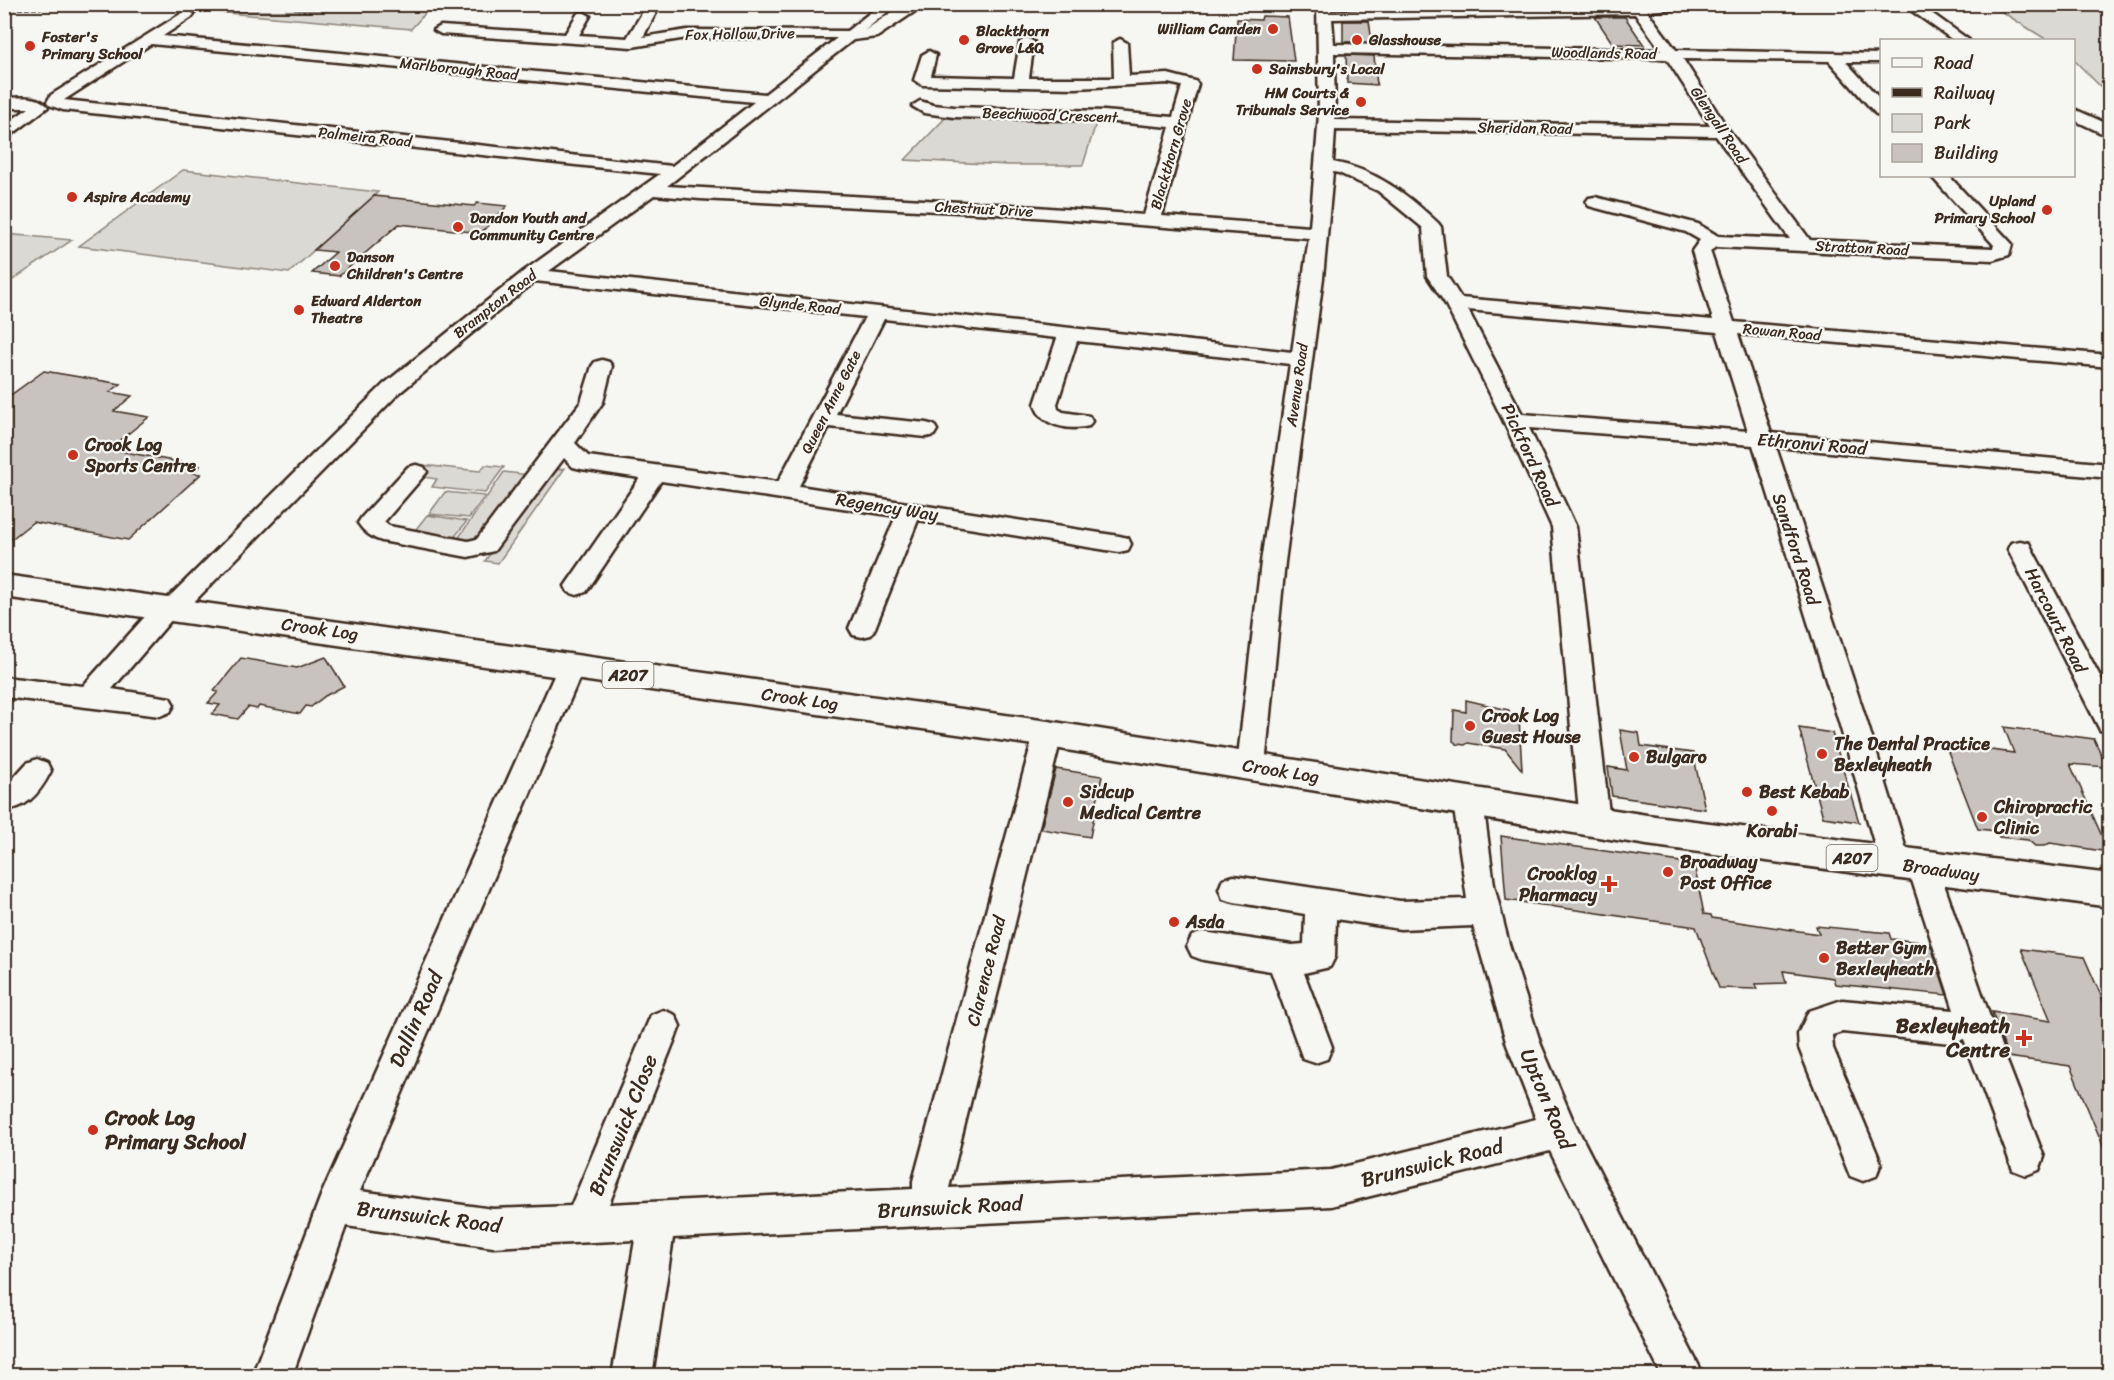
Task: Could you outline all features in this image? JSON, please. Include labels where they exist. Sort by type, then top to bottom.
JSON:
[{"type":"main road","name":"Crook Log","points":[[4,586],[1048,734],[1595,822]]},
{"type":"main road","name":"Broadway","points":[[1595,822],[1909,866],[2109,891]]},
{"type":"street","points":[[1324,10],[1637,7],[1688,4]]},
{"type":"street","points":[[1909,4],[1961,39]]},
{"type":"street","name":"Glengall Road","points":[[1637,7],[1672,54],[1721,131],[1804,245]]},
{"type":"street","name":"Brampton Road","points":[[89,697],[170,609],[391,389],[531,275],[676,171],[886,8]]},
{"type":"street","name":"Brampton Road","points":[[849,36],[872,34],[903,11],[910,10]]},
{"type":"street","name":"Avenue Road","points":[[1251,765],[1283,479],[1326,165],[1328,125],[1324,10]]},
{"type":"street","points":[[632,44],[650,13]]},
{"type":"street","points":[[4,133],[187,14]]},
{"type":"street","points":[[494,34],[506,16]]},
{"type":"street","points":[[569,39],[583,16]]},
{"type":"street","name":"Fox Hollow Drive","points":[[451,28],[494,34],[632,44],[687,34],[822,33],[849,36]]},
{"type":"street","name":"Marlborough Road","points":[[149,39],[769,99]]},
{"type":"street","points":[[1021,82],[1027,42]]},
{"type":"street","points":[[1120,44],[1122,81]]},
{"type":"street","name":"Woodlands Road","points":[[1326,48],[1880,58]]},
{"type":"street","name":"Blackthorn Grove","points":[[929,55],[922,80],[1100,83],[1164,78],[1190,84],[1152,219]]},
{"type":"street","points":[[1833,57],[1880,110]]},
{"type":"street","name":"Palmeira Road","points":[[4,104],[63,105],[676,171]]},
{"type":"street","name":"Beechwood Crescent","points":[[921,106],[930,110],[954,112],[1104,116],[1180,123]]},
{"type":"street","points":[[2075,115],[2109,132]]},
{"type":"street","name":"Sheridan Road","points":[[1328,125],[1721,131]]},
{"type":"street","name":"Pickford Road","points":[[1326,165],[1359,172],[1400,197],[1432,227],[1437,276],[1455,303],[1514,420],[1564,527],[1595,822]]},
{"type":"street","name":"Stratton Road","points":[[1714,241],[1992,254],[2002,251],[2003,244],[1941,177]]},
{"type":"street","name":"Chestnut Drive","points":[[649,189],[700,195],[1152,219],[1318,233]]},
{"type":"street","points":[[1595,202],[1692,228],[1714,241]]},
{"type":"street","name":"Sandford Road","points":[[1714,241],[1704,245],[1701,251],[1853,722],[1909,866],[1974,1020],[2026,1157]]},
{"type":"street","name":"Glynde Road","points":[[531,275],[1301,359]]},
{"type":"street","name":"Rowan Road","points":[[1455,303],[2109,361]]},
{"type":"street","name":"Queen Anne Gate","points":[[785,491],[877,314]]},
{"type":"street","points":[[1069,334],[1046,404],[1048,412],[1057,418],[1081,421]]},
{"type":"street","points":[[416,472],[370,523],[382,533],[468,549],[485,545],[563,444],[592,402],[602,366]]},
{"type":"street","points":[[822,418],[926,430]]},
{"type":"street","name":"Ethronvi Road","points":[[1514,420],[1760,439],[2109,471]]},
{"type":"street","name":"Regency Way","points":[[563,444],[581,462],[785,491],[1119,544]]},
{"type":"street","points":[[577,586],[655,473]]},
{"type":"street","points":[[862,628],[910,511]]},
{"type":"street","name":"Harcourt Road","points":[[2020,549],[2109,722]]},
{"type":"street","name":"Dallin Road","points":[[273,1376],[335,1206],[571,667]]},
{"type":"street","points":[[4,687],[160,705]]},
{"type":"street","name":"Clarence Road","points":[[931,1208],[931,1181],[1048,734]]},
{"type":"street","points":[[4,797],[14,798],[37,771]]},
{"type":"street","name":"Upton Road","points":[[1468,802],[1485,912],[1509,1004],[1543,1096],[1684,1376]]},
{"type":"street","points":[[1233,889],[1400,915],[1485,912]]},
{"type":"street","points":[[1203,946],[1284,959],[1319,957],[1322,903]]},
{"type":"street","points":[[1284,959],[1315,1047]]},
{"type":"street","points":[[1863,1163],[1816,1048],[1815,1034],[1821,1022],[1842,1016],[1951,1027],[1974,1020]]},
{"type":"street","name":"Brunswick Close","points":[[582,1224],[663,1026]]},
{"type":"street","name":"Brunswick Road","points":[[335,1206],[493,1228],[1331,1188],[1559,1131]]},
{"type":"street","points":[[632,1376],[657,1220]]},
{"type":"green space","points":[[1991,5],[2109,5],[2109,89],[2101,87],[2075,61],[2075,39],[2045,39]]},
{"type":"green space","points":[[430,8],[411,29],[215,12]]},
{"type":"green space","points":[[947,116],[1097,120],[1083,165],[1010,165],[905,160]]},
{"type":"green space","points":[[183,170],[378,192],[289,273],[79,246]]},
{"type":"green space","points":[[5,234],[72,240],[5,285]]},
{"type":"green space","points":[[421,465],[480,471],[485,465],[504,467],[485,493],[432,487],[437,479],[423,477],[428,470],[418,469]]},
{"type":"green space","points":[[565,468],[498,563],[485,561],[544,477],[549,477],[557,470]]},
{"type":"green space","points":[[504,472],[530,475],[482,538],[468,542],[457,540]]},
{"type":"green space","points":[[445,492],[485,496],[469,518],[429,514]]},
{"type":"green space","points":[[427,515],[467,521],[453,539],[413,533]]},
{"type":"building","points":[[1262,16],[1288,17],[1294,61],[1234,60],[1237,19],[1261,20]]},
{"type":"building","points":[[1595,17],[1625,17],[1644,45],[1613,44]]},
{"type":"building","points":[[1343,21],[1369,21],[1372,42],[1343,42]]},
{"type":"building","points":[[1346,55],[1374,56],[1377,85],[1347,83]]},
{"type":"building","name":"Dandon Youth and Community Centre","points":[[374,196],[474,206],[477,203],[507,206],[481,233],[399,224],[339,276],[312,273],[336,252],[314,250]]},
{"type":"building","name":"Crook Log Sports Centre","points":[[44,371],[121,384],[110,392],[132,396],[114,411],[149,417],[109,449],[200,466],[193,473],[201,474],[128,540],[33,522],[4,545],[4,400]]},
{"type":"building","points":[[326,657],[344,686],[311,707],[306,706],[300,714],[259,706],[257,709],[248,707],[238,719],[212,714],[220,705],[208,703],[218,692],[214,691],[241,658],[297,668]]},
{"type":"building","points":[[1466,700],[1509,710],[1509,718],[1519,719],[1522,770],[1505,749],[1468,743],[1457,744],[1453,741],[1454,710],[1466,712]]},
{"type":"building","points":[[2004,727],[2094,739],[2107,767],[2070,764],[2109,852],[2050,843],[2035,846],[2028,840],[1999,837],[1997,831],[1978,829],[1945,744],[2014,753]]},
{"type":"building","name":"The Dental Practice Bexleyheath","points":[[1799,728],[1832,733],[1859,822],[1823,817]]},
{"type":"building","points":[[1620,730],[1639,733],[1641,746],[1693,753],[1705,809],[1612,796],[1608,767],[1627,770]]},
{"type":"building","name":"Sidcup Medical Centre","points":[[1056,769],[1102,776],[1090,837],[1041,829]]},
{"type":"building","points":[[1501,836],[1694,864],[1704,914],[1711,915],[1712,918],[1819,934],[1816,926],[1889,933],[1891,939],[1922,942],[1923,945],[1931,946],[1947,995],[1835,984],[1833,978],[1783,971],[1786,983],[1755,984],[1757,989],[1719,988],[1696,927],[1506,900]]},
{"type":"building","points":[[2021,949],[2084,957],[2109,1014],[2109,1160],[2070,1066],[2008,1057],[1992,1012],[2051,1021]]},
{"type":"railway","points":[[4,9],[318,4]]},
{"type":"place","name":"William Camden","points":[[1273,29]]},
{"type":"place","name":"Blackthorn Grove L&Q","points":[[964,40]]},
{"type":"place","name":"Glasshouse","points":[[1357,40]]},
{"type":"place","name":"Foster's Primary School","points":[[30,46]]},
{"type":"place","name":"Sainsbury's Local","points":[[1257,69]]},
{"type":"place","name":"HM Courts & Tribunals Service","points":[[1361,102]]},
{"type":"place","name":"Aspire Academy","points":[[72,197]]},
{"type":"place","name":"Upland Primary School","points":[[2047,210]]},
{"type":"place","name":"Dandon Youth and Community Centre","points":[[458,227]]},
{"type":"place","name":"Danson Children's Centre","points":[[335,266]]},
{"type":"place","name":"Edward Alderton Theatre","points":[[299,310]]},
{"type":"place","name":"Crook Log Sports Centre","points":[[73,455]]},
{"type":"place","name":"Crook Log Guest House","points":[[1470,726]]},
{"type":"place","name":"The Dental Practice Bexleyheath","points":[[1822,754]]},
{"type":"place","name":"Bulgaro","points":[[1634,757]]},
{"type":"place","name":"Best Kebab","points":[[1747,792]]},
{"type":"place","name":"Sidcup Medical Centre","points":[[1068,802]]},
{"type":"place","name":"Korabi","points":[[1772,811]]},
{"type":"place","name":"Chiropractic Clinic","points":[[1982,817]]},
{"type":"place","name":"Broadway Post Office","points":[[1668,872]]},
{"type":"place","name":"Crooklog Pharmacy","points":[[1609,884]]},
{"type":"place","name":"Asda","points":[[1174,922]]},
{"type":"place","name":"Better Gym Bexleyheath","points":[[1824,958]]},
{"type":"place","name":"Bexleyheath Centre","points":[[2024,1038]]},
{"type":"place","name":"Crook Log Primary School","points":[[93,1130]]}]
